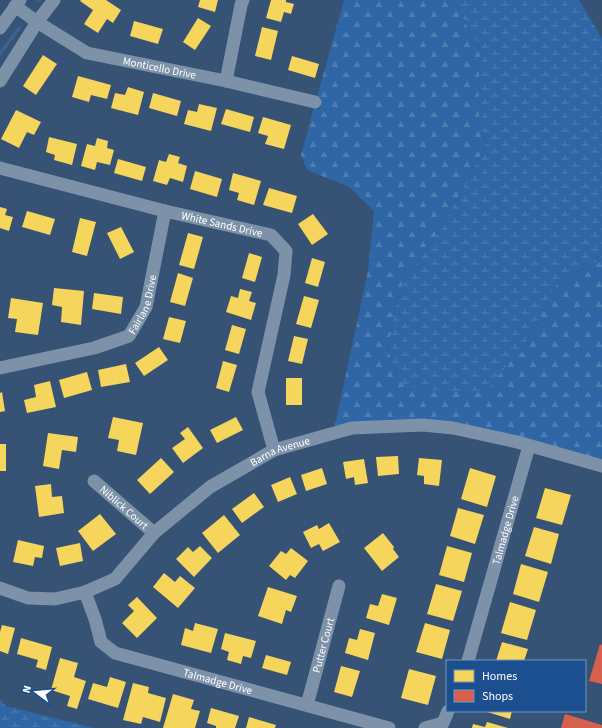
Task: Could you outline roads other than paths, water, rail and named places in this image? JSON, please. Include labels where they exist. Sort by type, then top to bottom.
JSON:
[{"type":"street","points":[[0,81],[36,22],[54,0]]},
{"type":"street","points":[[226,81],[243,0]]},
{"type":"street","points":[[2,20],[17,3]]},
{"type":"street","name":"Monticello Drive","points":[[17,3],[36,22],[87,53],[226,81],[315,102]]},
{"type":"street","name":"White Sands Drive","points":[[0,168],[165,211],[271,235],[286,251],[284,275],[258,392],[274,450]]},
{"type":"street","name":"Fairlane Drive","points":[[0,368],[94,348],[129,336],[146,307],[165,211]]},
{"type":"street","name":"Barna Avenue","points":[[0,588],[28,598],[55,599],[85,592],[115,579],[154,533],[210,487],[274,450],[352,428],[423,425],[453,428],[517,442],[602,466]]},
{"type":"street","name":"Talmadge Drive","points":[[468,660],[530,446]]},
{"type":"street","name":"Niblick Court","points":[[94,481],[154,533]]},
{"type":"street","name":"Putter Court","points":[[306,705],[339,586]]},
{"type":"street","name":"Talmadge Drive","points":[[85,592],[95,618],[101,642],[115,653],[389,728]]},
{"type":"street","points":[[425,728],[443,722],[448,712]]},
{"type":"waterway","points":[[0,54],[19,28]]}]
